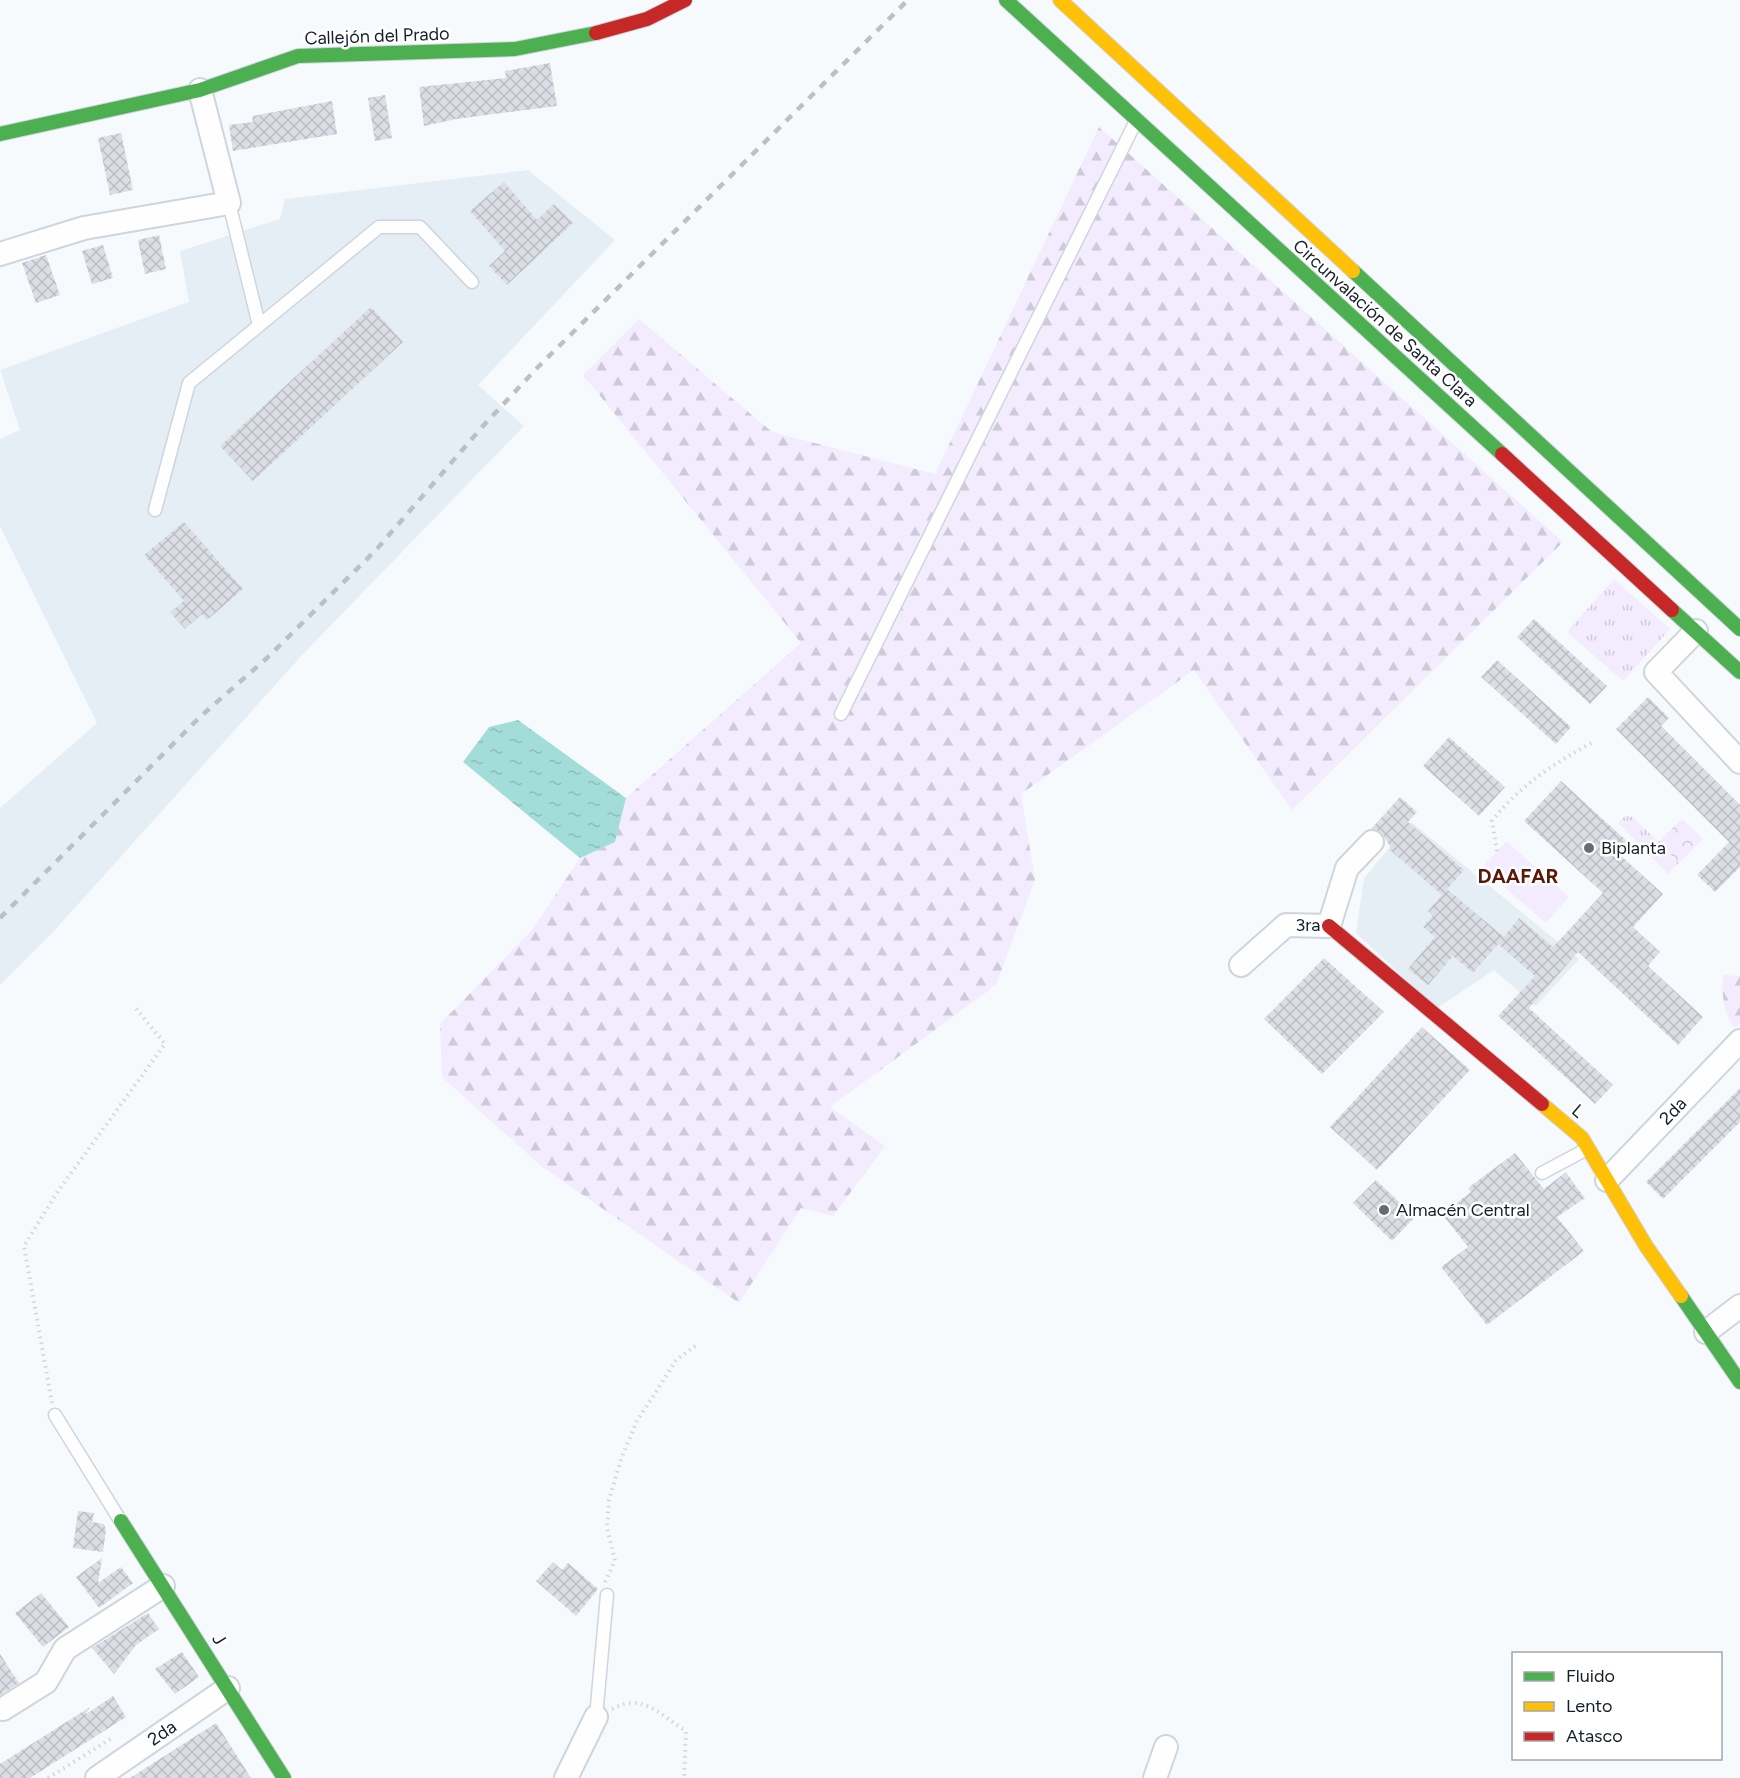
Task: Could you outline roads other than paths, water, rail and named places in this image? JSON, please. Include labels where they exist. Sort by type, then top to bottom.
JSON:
[{"type":"main road","name":"Callejón del Prado","points":[[0,134],[200,90],[298,56],[515,49],[583,36],[647,19],[685,0]]},
{"type":"main road","name":"Circunvalación de Santa Clara","points":[[1006,0],[1740,672]]},
{"type":"main road","name":"Circunvalación de Santa Clara","points":[[1060,0],[1740,629]]},
{"type":"main road","points":[[1094,81],[1092,75],[1099,61],[1115,56],[1122,57]]},
{"type":"main road","name":"L","points":[[1329,926],[1582,1138],[1646,1246],[1740,1382]]},
{"type":"main road","name":"J","points":[[121,1521],[284,1778]]},
{"type":"street","points":[[0,254],[84,228],[229,203],[200,90]]},
{"type":"street","points":[[1696,631],[1656,672],[1740,762]]},
{"type":"street","name":"3ra","points":[[1242,965],[1286,925],[1329,926],[1347,868],[1372,842]]},
{"type":"street","name":"2da","points":[[1606,1180],[1740,1041]]},
{"type":"street","points":[[1706,1332],[1740,1306]]},
{"type":"street","points":[[3,1709],[46,1682],[65,1649],[163,1586]]},
{"type":"street","name":"2da","points":[[97,1778],[228,1688]]},
{"type":"street","points":[[566,1778],[596,1718]]},
{"type":"street","points":[[1155,1778],[1166,1747]]},
{"type":"lane","points":[[841,714],[1137,120]]},
{"type":"lane","points":[[229,203],[259,325]]},
{"type":"lane","points":[[156,510],[189,383],[379,227],[420,227],[472,282]]},
{"type":"lane","points":[[1542,1173],[1588,1149]]},
{"type":"lane","points":[[55,1415],[121,1521]]},
{"type":"lane","points":[[596,1718],[607,1595]]},
{"type":"water","points":[[518,720],[626,798],[615,842],[580,858],[463,762],[489,727]]},
{"type":"railway","points":[[0,918],[201,716],[267,658],[376,550],[483,426],[538,367],[908,0]]},
{"type":"place","name":"Biplanta","points":[[1589,848]]},
{"type":"place","name":"Almacén Central","points":[[1384,1210]]},
{"type":"district","name":"DAAFAR","points":[[1518,876]]}]
